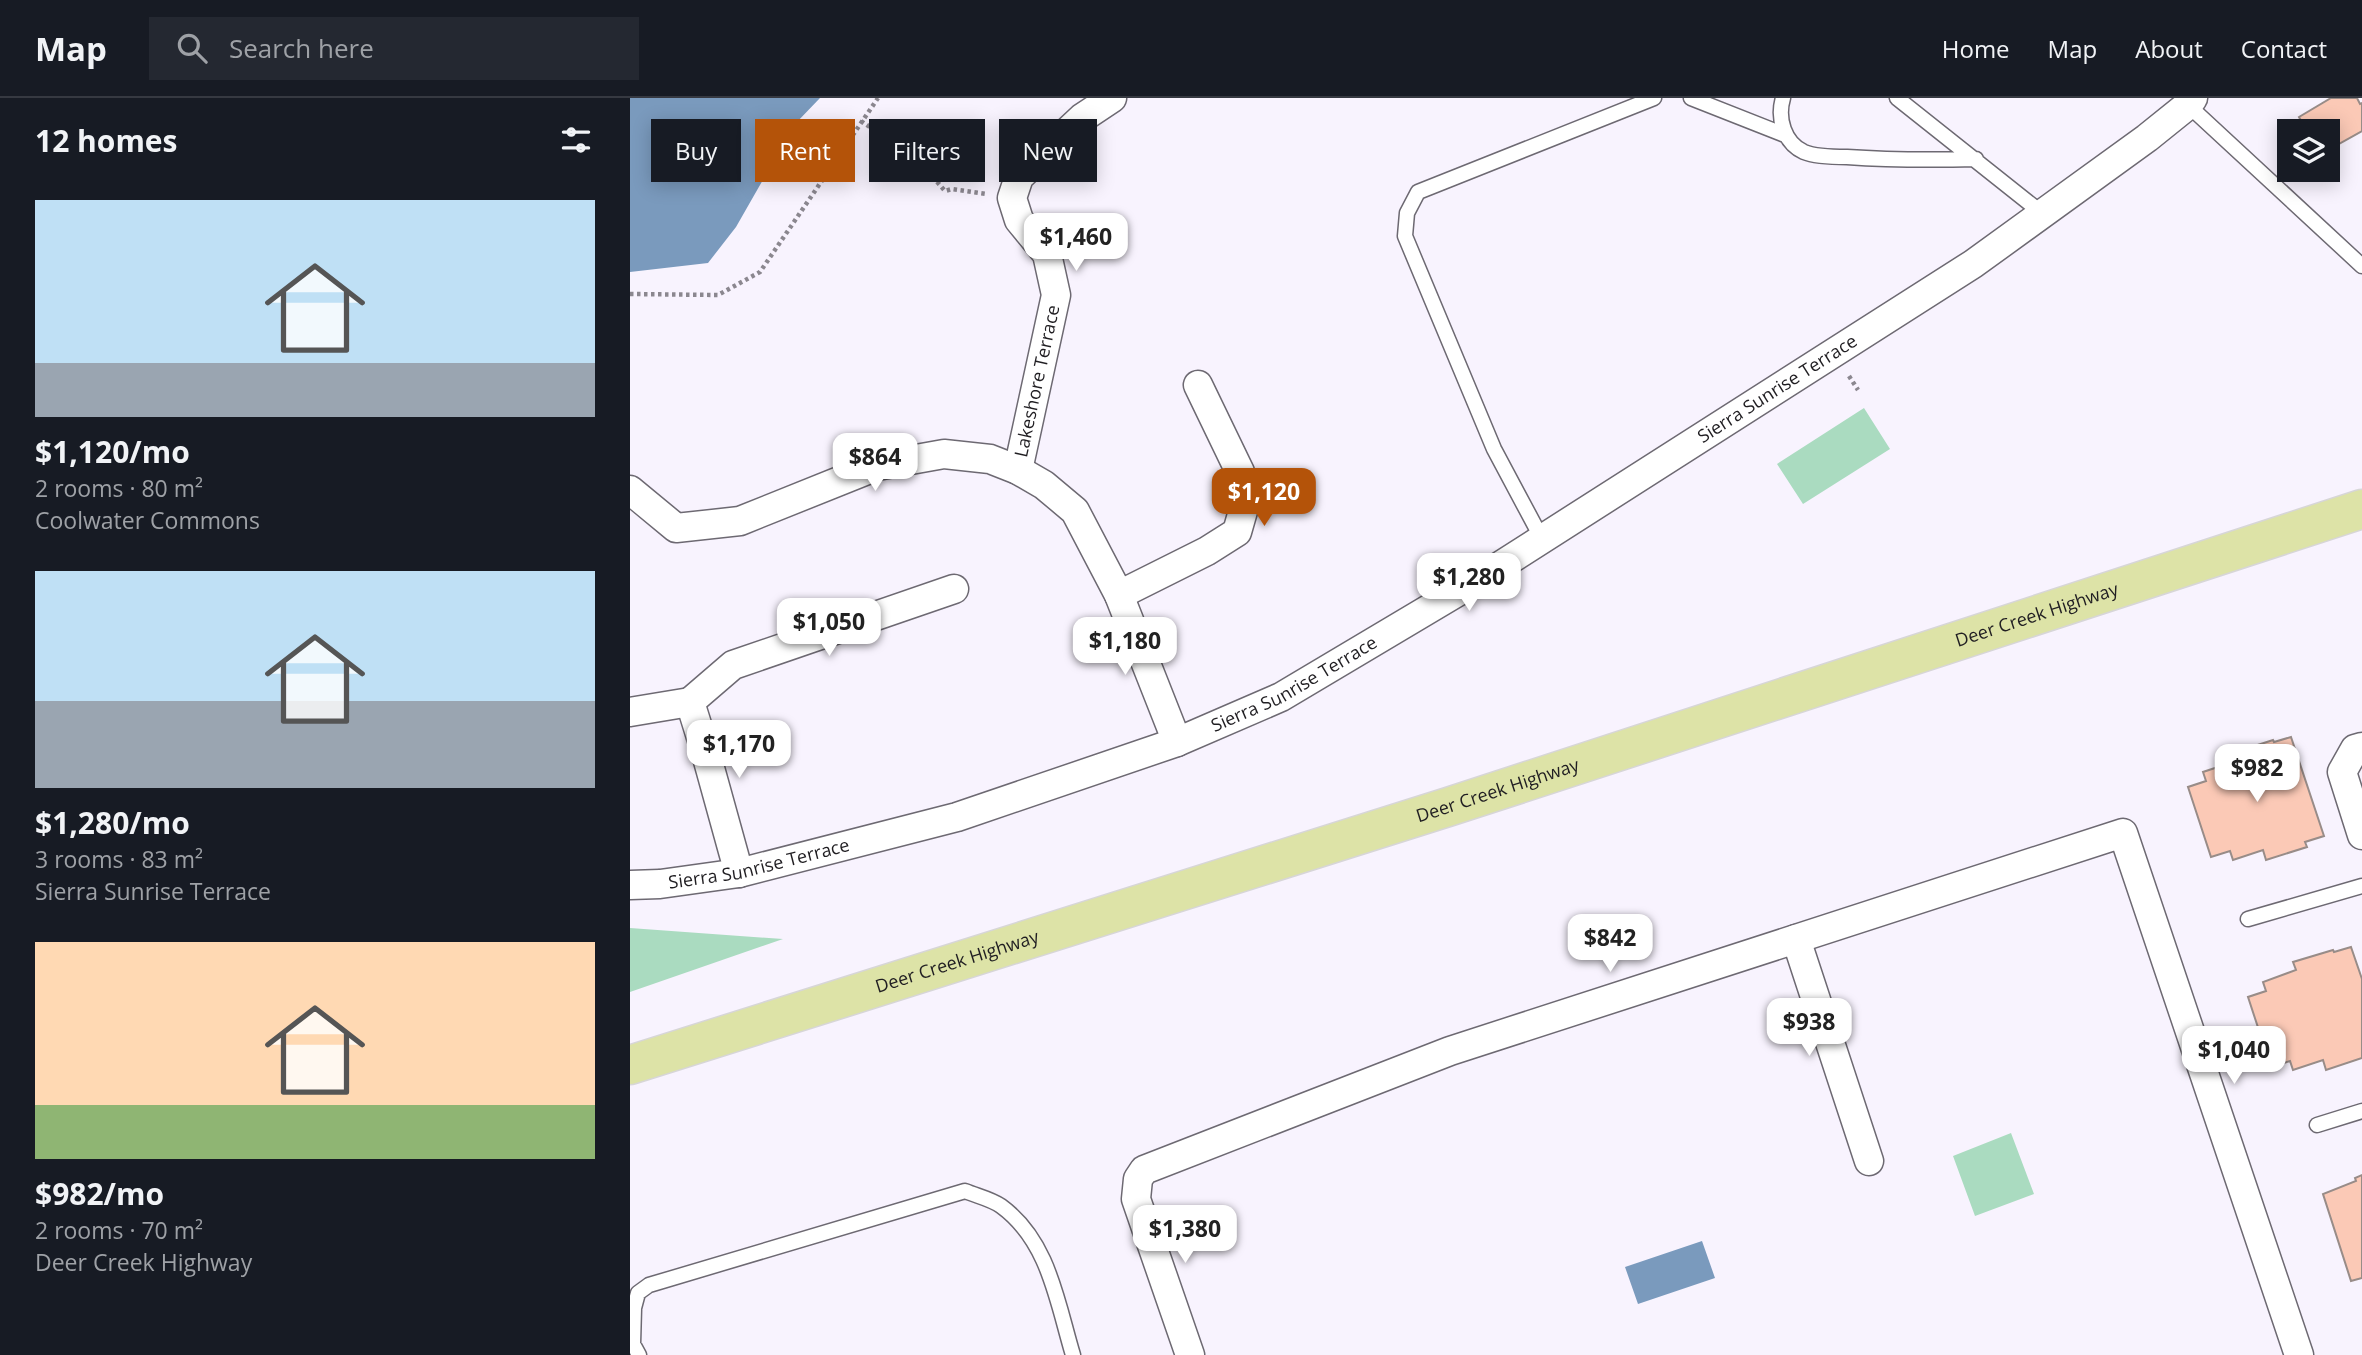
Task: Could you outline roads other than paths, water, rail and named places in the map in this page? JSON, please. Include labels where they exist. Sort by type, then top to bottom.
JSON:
[{"type":"main road","name":"Deer Creek Highway","points":[[630,1065],[1448,807],[2362,509]]},
{"type":"street","name":"Lakeshore Terrace","points":[[1018,470],[1056,295],[1047,254],[1019,220],[1012,198],[1019,177],[1082,118],[1112,98]]},
{"type":"street","name":"Sierra Sunrise Terrace","points":[[630,885],[660,884],[739,873],[957,817],[1177,742],[1281,698],[1542,539],[1973,264],[2191,102]]},
{"type":"street","points":[[1119,595],[1207,551],[1237,532],[1245,505],[1240,472],[1198,385]]},
{"type":"street","points":[[630,490],[676,528],[740,522],[877,466],[944,454],[990,459],[1018,470],[1044,485],[1075,511],[1119,595],[1177,742]]},
{"type":"street","points":[[630,712],[690,702],[733,664],[954,589]]},
{"type":"street","points":[[690,702],[739,873]]},
{"type":"street","points":[[2362,747],[2356,749],[2342,772],[2362,835]]},
{"type":"street","points":[[1191,1355],[1136,1199],[1138,1180],[1144,1170],[1450,1051],[2123,833],[2299,1355]]},
{"type":"street","points":[[1796,939],[1869,1161]]},
{"type":"lane","points":[[1542,539],[1494,449],[1405,236],[1407,213],[1418,192],[1654,98]]},
{"type":"lane","points":[[1691,98],[1785,135],[1804,152],[1836,157],[1909,161],[1976,159]]},
{"type":"lane","points":[[1783,98],[1779,112],[1785,135]]},
{"type":"lane","points":[[1897,98],[2043,214]]},
{"type":"lane","points":[[2191,102],[2362,266]]},
{"type":"lane","points":[[2248,919],[2362,886]]},
{"type":"lane","points":[[2317,1125],[2362,1111]]},
{"type":"lane","points":[[639,1355],[634,1344],[634,1308],[638,1293],[649,1285],[965,1191],[998,1204],[1021,1224],[1044,1258],[1073,1355]]},
{"type":"water","points":[[630,98],[820,98],[800,119],[755,119],[755,182],[762,182],[736,227],[708,263],[630,272]]},
{"type":"water","points":[[1702,1241],[1715,1278],[1638,1304],[1625,1267]]}]
